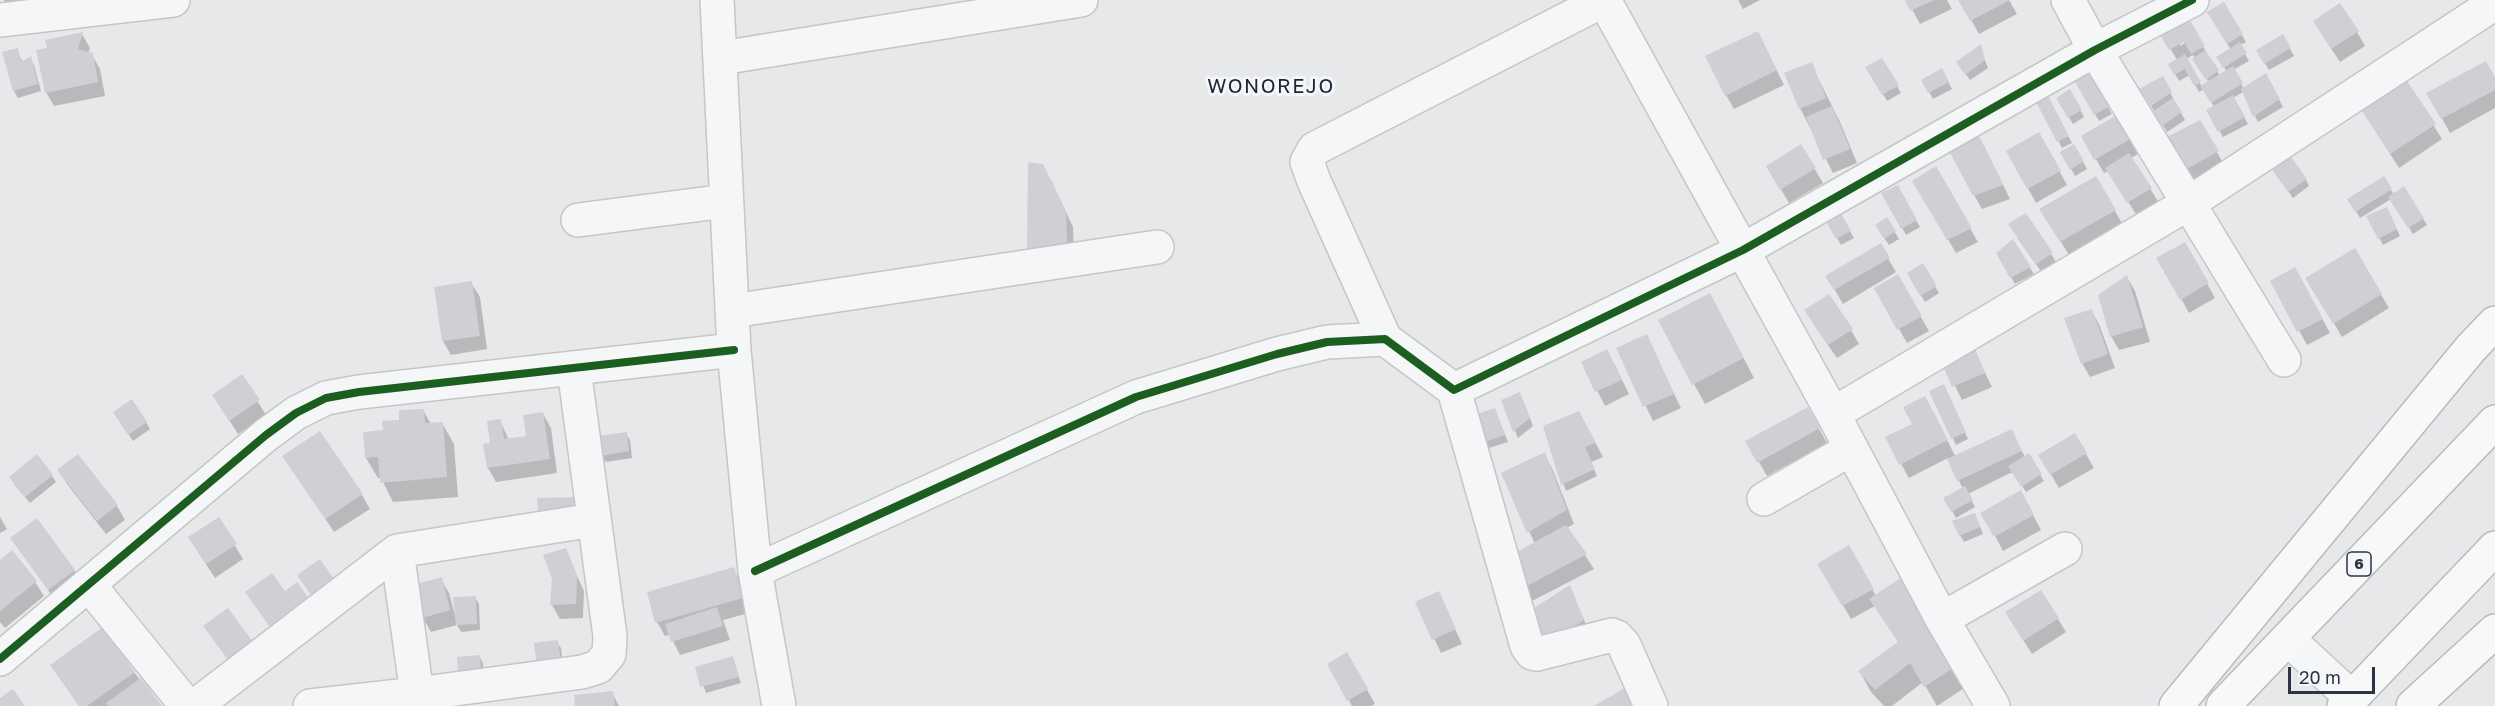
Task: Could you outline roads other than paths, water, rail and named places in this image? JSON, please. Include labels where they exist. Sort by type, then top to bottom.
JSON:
[{"type":"highway","points":[[2176,706],[2470,348],[2495,323]]},
{"type":"highway","name":"6","points":[[2223,706],[2495,422]]},
{"type":"highway","points":[[2348,702],[2495,548]]},
{"type":"highway","points":[[2413,706],[2495,631]]},
{"type":"street","points":[[0,21],[173,0]]},
{"type":"street","points":[[717,0],[734,350],[755,571],[779,706]]},
{"type":"street","points":[[721,58],[1081,0]]},
{"type":"street","points":[[1651,706],[1624,645],[1617,637],[1612,635],[1537,654],[1529,649],[1454,390],[1385,339],[1307,162],[1314,148],[1604,0],[1833,414],[1942,619],[1993,706]]},
{"type":"street","points":[[2068,0],[2095,50],[2284,360]]},
{"type":"street","points":[[1454,390],[1743,250],[2095,50],[2192,0]]},
{"type":"street","points":[[1833,414],[2189,203],[2495,3]]},
{"type":"street","points":[[578,220],[726,201]]},
{"type":"street","points":[[732,311],[1157,247]]},
{"type":"street","points":[[755,571],[1136,397],[1277,354],[1327,342],[1385,339]]},
{"type":"street","points":[[0,658],[266,435],[296,413],[326,398],[359,392],[734,350]]},
{"type":"street","points":[[310,706],[582,672],[598,667],[609,654],[610,636],[574,369]]},
{"type":"street","points":[[1764,499],[1851,449]]},
{"type":"street","points":[[195,706],[397,551],[594,520]]},
{"type":"street","points":[[1942,619],[2065,549]]},
{"type":"street","points":[[397,551],[417,693]]},
{"type":"street","points":[[88,585],[187,706]]},
{"type":"street","points":[[2288,639],[2348,702]]},
{"type":"district","name":"WONOREJO","points":[[1271,87]]}]
